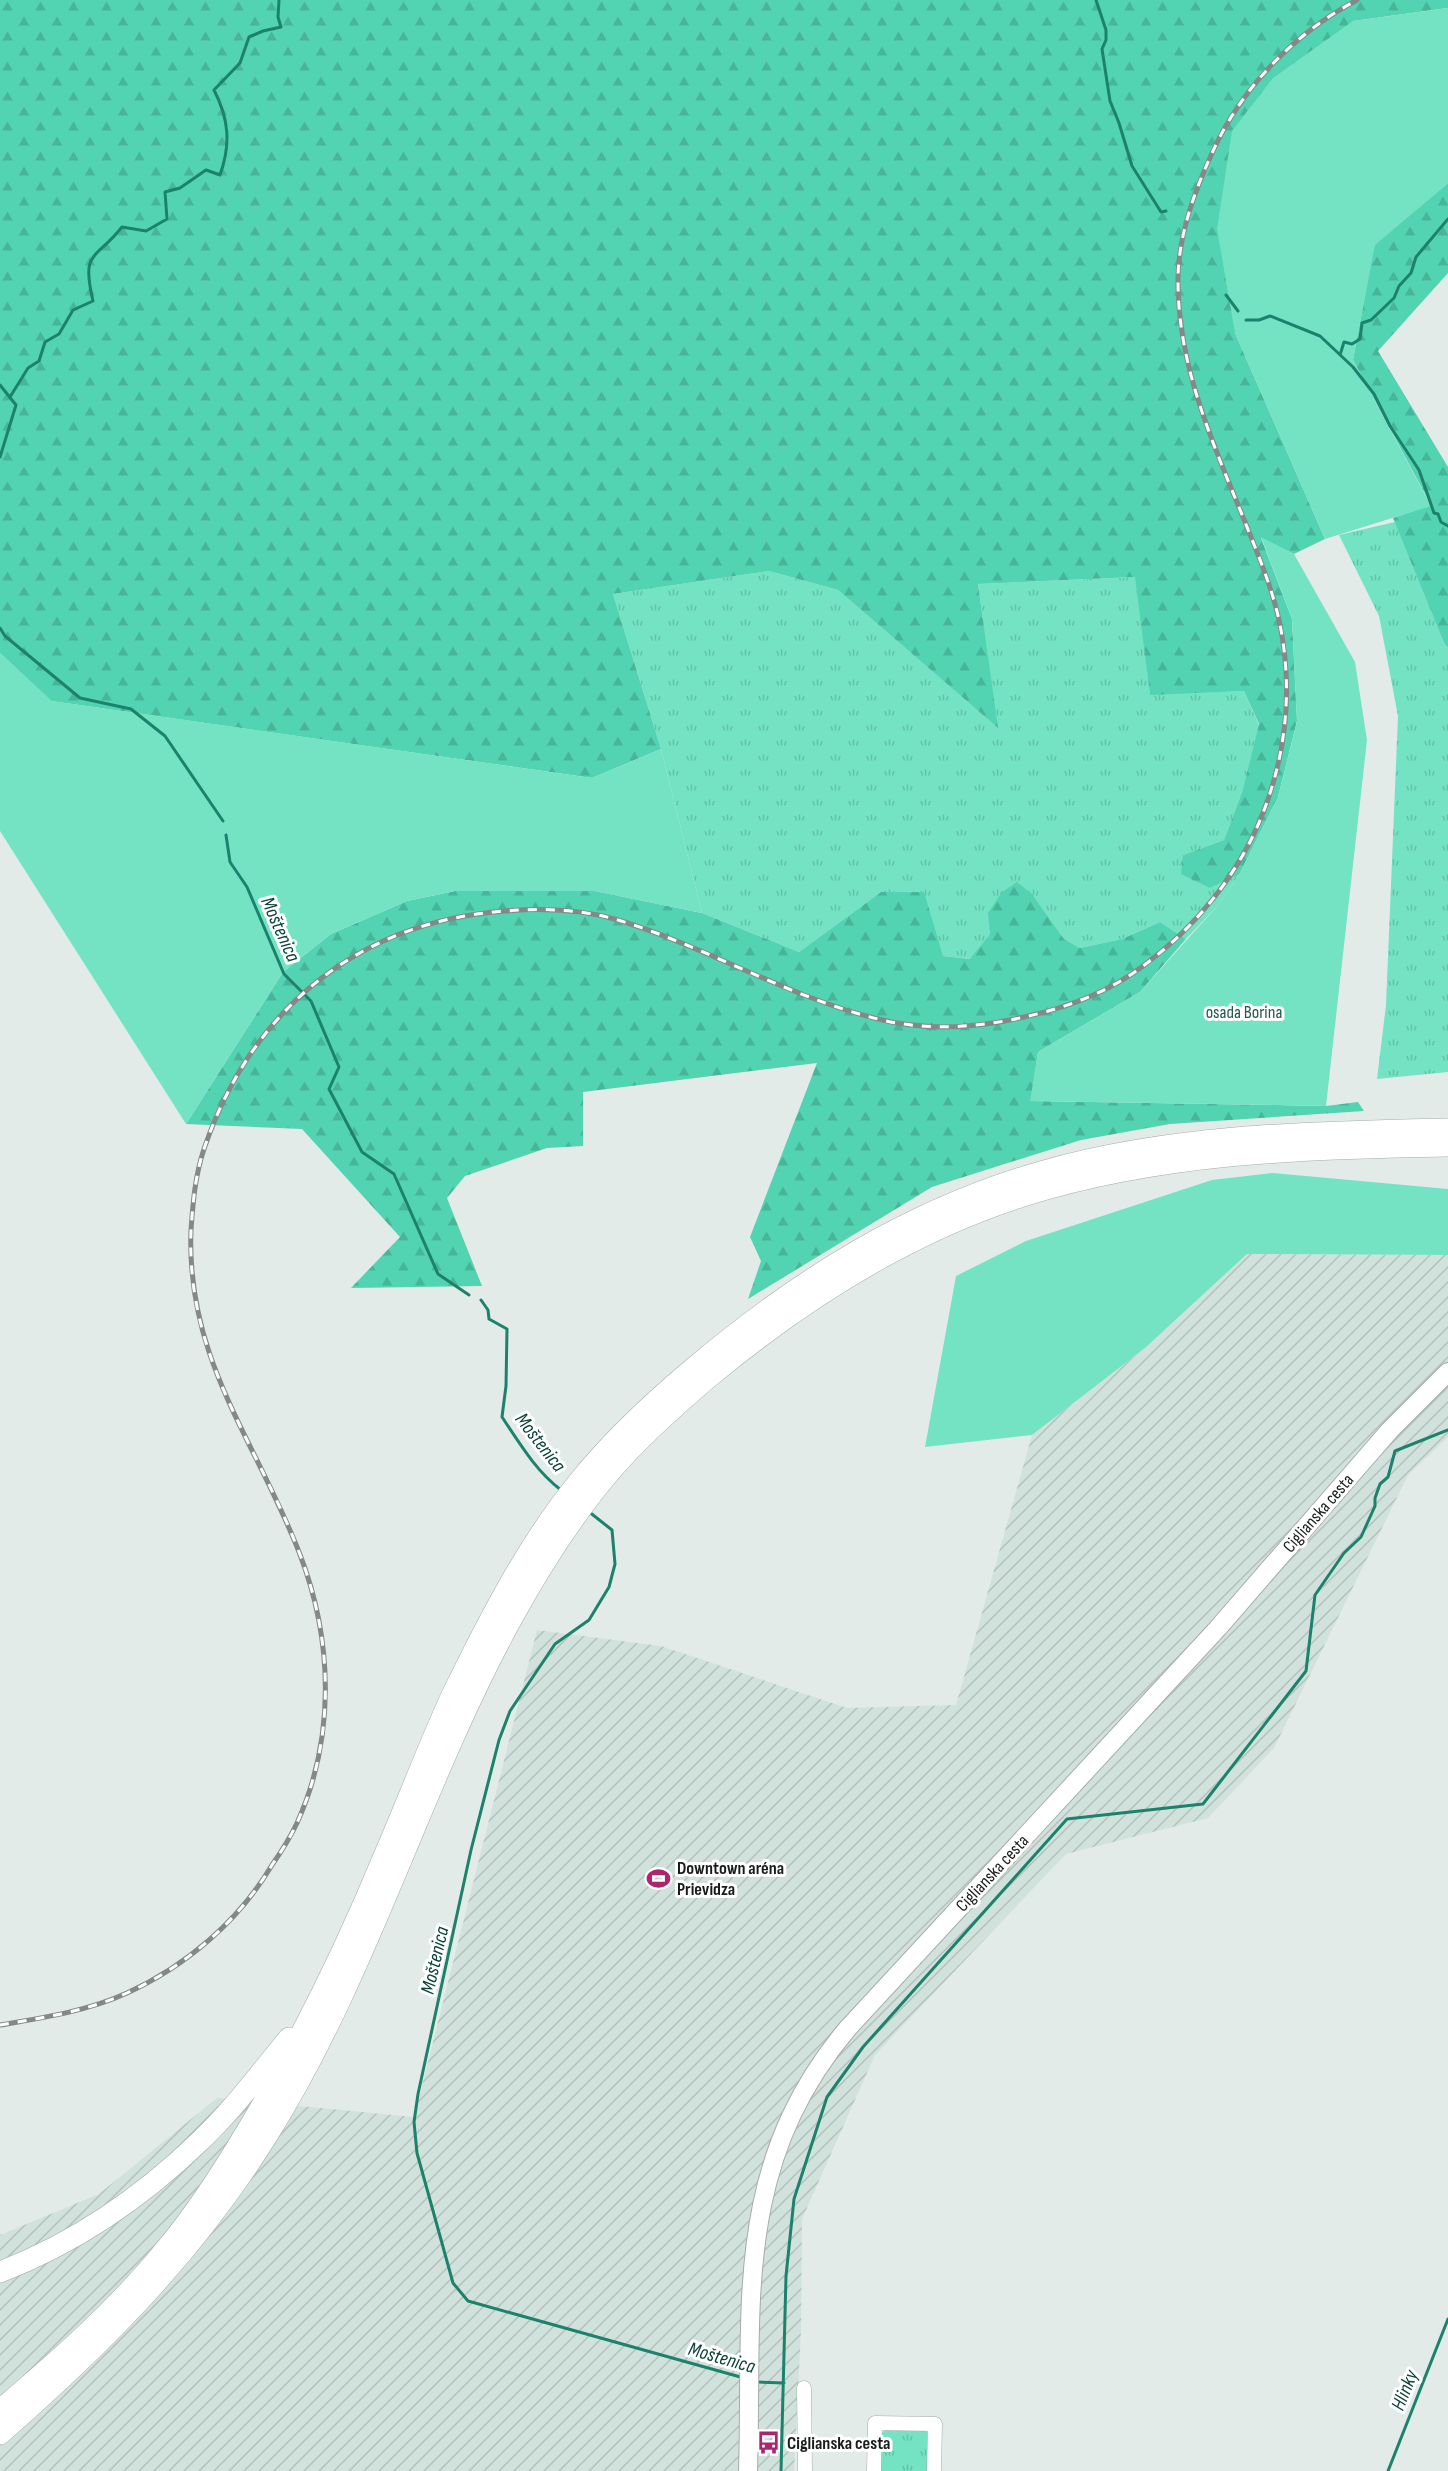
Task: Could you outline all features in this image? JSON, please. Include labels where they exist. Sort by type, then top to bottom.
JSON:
[{"type":"main road","points":[[0,2410],[81,2337],[166,2249],[221,2173],[296,2047],[317,2005],[469,1661],[521,1566],[562,1519],[655,1402],[735,1333],[807,1280],[850,1253],[946,1206],[1046,1170],[1153,1149],[1263,1136],[1448,1129]]},
{"type":"main road","points":[[587,1485],[612,1469],[678,1405],[741,1351],[849,1275],[918,1237],[947,1225],[1021,1197],[1158,1166],[1266,1153],[1448,1146]]},
{"type":"main road","points":[[0,2434],[81,2362],[178,2261],[266,2139],[324,2032],[384,1901],[469,1702],[562,1519]]},
{"type":"main road","points":[[0,2272],[81,2234],[122,2208],[163,2175],[200,2141],[317,2005]]},
{"type":"street","name":"Ciglianska cesta","points":[[748,2471],[752,2268],[757,2229],[766,2185],[788,2121],[800,2096],[828,2052],[1218,1628],[1390,1430],[1448,1372]]},
{"type":"street","points":[[804,2388],[805,2471]]},
{"type":"street","points":[[874,2471],[875,2423],[935,2424],[934,2471]]},
{"type":"shaded area","points":[[1247,1254],[1448,1255],[1448,1437],[1408,1475],[1274,1748],[1208,1818],[1066,1854],[875,2055],[802,2219],[801,2331],[794,2471],[0,2471],[0,2235],[99,2194],[217,2098],[414,2117],[537,1630],[661,1646],[847,1708],[956,1705],[1032,1435],[1145,1348]]},
{"type":"green space","points":[[0,0],[1448,0],[1448,8],[1353,21],[1235,333],[1325,539],[1294,554],[1261,538],[1292,619],[1297,721],[1278,797],[1239,875],[1210,888],[1181,874],[1183,855],[1224,840],[1242,792],[1259,724],[1244,691],[1150,695],[1135,577],[978,584],[998,728],[838,590],[769,571],[613,594],[661,749],[592,778],[51,701],[0,653]]},
{"type":"green space","points":[[1448,8],[1448,183],[1375,245],[1353,360],[1431,506],[1325,539],[1235,333],[1217,229],[1232,131],[1273,78],[1353,21]]},
{"type":"green space","points":[[1448,183],[1448,273],[1378,351],[1448,467],[1448,648],[1393,518],[1431,505],[1353,360],[1374,245]]},
{"type":"green space","points":[[1395,522],[1448,648],[1448,1072],[1377,1079],[1386,1005],[1398,716],[1379,616],[1339,535]]},
{"type":"green space","name":"osada Borina","points":[[1261,537],[1294,554],[1355,662],[1367,740],[1326,1106],[1030,1101],[1038,1052],[1140,992],[1219,904],[1239,875],[1278,797],[1297,721],[1292,619]]},
{"type":"green space","points":[[769,571],[838,590],[997,727],[978,584],[1136,577],[1150,694],[1244,691],[1259,725],[1242,792],[1224,840],[1183,855],[1210,888],[1239,875],[1219,904],[1186,939],[1160,922],[1122,939],[1080,948],[1064,939],[1033,895],[990,934],[971,959],[943,956],[881,892],[799,952],[702,913],[661,749],[613,594]]},
{"type":"green space","points":[[0,653],[52,701],[592,778],[661,749],[702,913],[594,891],[455,891],[407,901],[331,934],[283,972],[186,1124],[0,831]]},
{"type":"green space","points":[[1017,882],[1033,895],[1064,939],[1080,948],[1122,939],[1160,922],[1186,939],[1140,992],[1038,1052],[1031,1101],[1326,1106],[1358,1102],[1364,1111],[1170,1124],[1081,1140],[932,1187],[748,1299],[761,1261],[750,1237],[817,1063],[583,1092],[583,1146],[547,1148],[465,1176],[447,1198],[482,1286],[351,1288],[400,1237],[302,1129],[186,1124],[283,972],[331,934],[407,901],[455,891],[595,891],[702,913],[799,952],[881,892],[924,892],[943,956],[970,959],[990,934],[988,913],[1002,892]]},
{"type":"green space","points":[[1273,1173],[1448,1189],[1448,1255],[1247,1254],[1145,1348],[1032,1435],[925,1447],[956,1276],[1026,1241],[1212,1180]]},
{"type":"green space","points":[[886,2429],[926,2431],[930,2435],[929,2471],[879,2471],[880,2435]]},
{"type":"waterway","points":[[10,397],[28,368],[39,361],[45,342],[59,334],[73,310],[93,301],[89,273],[90,264],[98,252],[122,227],[146,231],[167,219],[165,192],[180,188],[206,170],[220,175],[226,153],[227,132],[223,111],[214,90],[240,63],[249,37],[281,27],[278,17],[279,0]]},
{"type":"waterway","points":[[1096,0],[1106,30],[1106,40],[1102,49],[1110,101],[1132,166],[1161,212],[1166,211]]},
{"type":"waterway","points":[[1340,355],[1344,342],[1352,344],[1360,339],[1362,323],[1371,320],[1394,298],[1399,286],[1411,273],[1416,257],[1448,219]]},
{"type":"waterway","points":[[1226,295],[1238,311]]},
{"type":"waterway","points":[[1246,320],[1259,320],[1270,316],[1320,336],[1353,367],[1374,394],[1390,426],[1419,470],[1434,513],[1438,514],[1441,522],[1448,526]]},
{"type":"waterway","name":"Moštenica","points":[[0,385],[16,405],[0,457]]},
{"type":"waterway","name":"Moštenica","points":[[0,628],[5,636],[80,698],[131,709],[165,736],[223,821]]},
{"type":"waterway","name":"Moštenica","points":[[226,835],[230,862],[247,887],[284,974],[311,1001],[339,1067],[329,1089],[362,1152],[394,1174],[438,1274],[469,1295]]},
{"type":"waterway","name":"Moštenica","points":[[481,1300],[488,1310],[489,1319],[507,1329],[506,1386],[502,1417],[536,1466],[561,1490]]},
{"type":"waterway","points":[[781,2471],[786,2276],[794,2199],[827,2097],[863,2047],[1067,1819],[1203,1804],[1306,1671],[1315,1595],[1344,1553],[1361,1537],[1375,1506],[1380,1484],[1388,1477],[1395,1451],[1448,1430]]},
{"type":"waterway","name":"Moštenica","points":[[588,1511],[612,1530],[615,1564],[609,1587],[589,1620],[555,1644],[510,1711],[499,1740],[471,1850],[418,2094],[414,2122],[417,2153],[453,2283],[468,2301],[744,2378]]},
{"type":"waterway","name":"Hlinky","points":[[1388,2471],[1448,2319]]},
{"type":"waterway","name":"Moštenica","points":[[756,2382],[784,2383]]},
{"type":"railway","points":[[0,2025],[97,2005],[149,1982],[190,1955],[227,1923],[259,1885],[297,1823],[310,1790],[319,1757],[324,1722],[324,1653],[319,1619],[299,1552],[282,1511],[211,1359],[192,1276],[191,1230],[198,1169],[224,1099],[250,1055],[281,1016],[317,982],[357,954],[402,933],[452,919],[505,911],[562,910],[604,916],[651,931],[812,998],[878,1019],[932,1027],[988,1024],[1071,1004],[1116,984],[1143,966],[1181,934],[1214,898],[1228,878],[1242,857],[1263,813],[1278,766],[1285,718],[1286,669],[1279,620],[1269,584],[1210,436],[1191,374],[1179,310],[1178,277],[1181,244],[1200,181],[1225,127],[1239,105],[1255,84],[1292,45],[1334,13],[1357,0]]},
{"type":"place","name":"Downtown aréna Prievidza","points":[[659,1878]]},
{"type":"place","name":"Ciglianska cesta","points":[[769,2443]]}]
